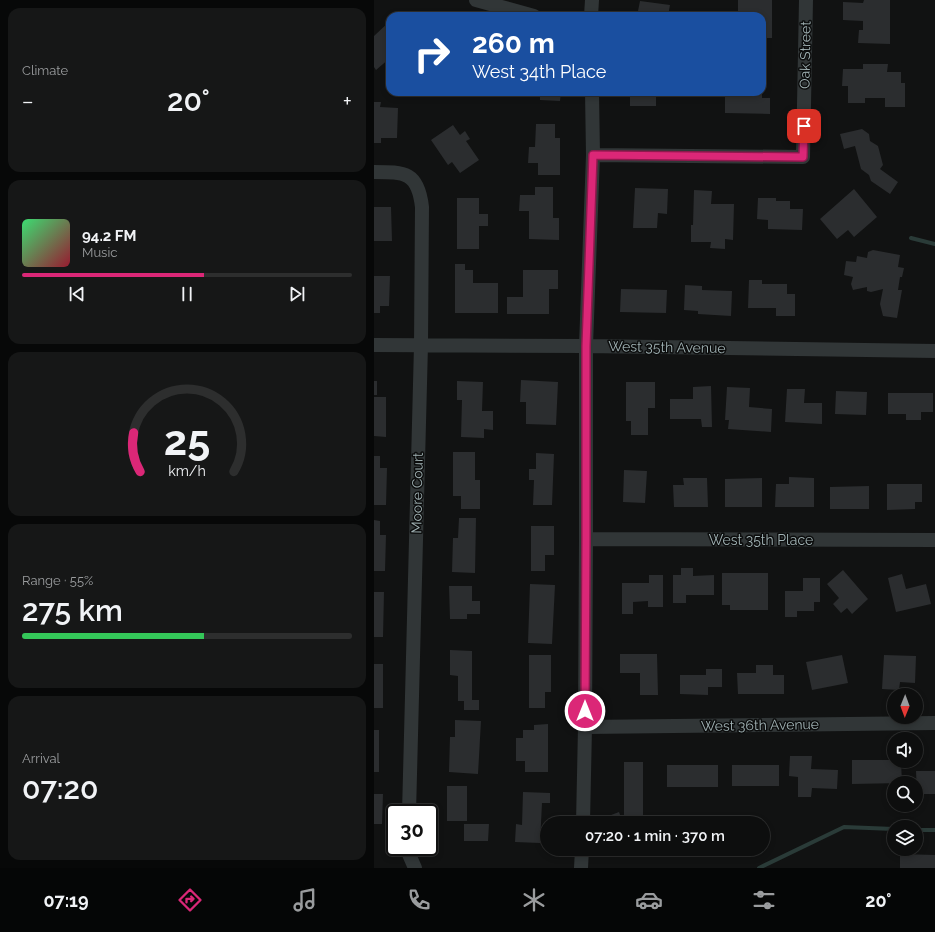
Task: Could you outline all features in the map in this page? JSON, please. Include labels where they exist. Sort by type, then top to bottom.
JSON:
[{"type":"street","points":[[476,0],[520,12]]},
{"type":"street","points":[[591,12],[592,0]]},
{"type":"street","name":"Oak Street","points":[[593,155],[803,157],[806,0]]},
{"type":"street","points":[[583,816],[585,727],[586,346],[593,155],[592,96]]},
{"type":"street","name":"Moore Court","points":[[374,172],[389,172],[410,177],[417,184],[421,194],[422,207],[421,345],[409,804]]},
{"type":"street","name":"West 35th Avenue","points":[[374,345],[586,346],[935,351]]},
{"type":"street","name":"West 35th Place","points":[[586,539],[935,540]]},
{"type":"street","name":"West 36th Avenue","points":[[585,727],[935,722]]},
{"type":"street","points":[[410,856],[415,868]]},
{"type":"street","points":[[581,868],[582,856]]},
{"type":"building","points":[[738,0],[772,0],[772,38],[766,38],[766,12],[738,12]]},
{"type":"building","points":[[864,0],[890,0],[890,44],[858,43],[859,30],[863,30],[863,21],[843,20],[843,2],[863,3]]},
{"type":"building","points":[[640,1],[670,5],[669,12],[638,12]]},
{"type":"building","points":[[386,25],[386,61],[376,70],[374,67],[374,36]]},
{"type":"building","points":[[863,64],[888,64],[887,72],[901,72],[901,83],[905,83],[905,107],[885,107],[885,98],[865,98],[865,103],[848,103],[848,86],[842,86],[843,69],[863,69]]},
{"type":"building","points":[[540,96],[561,96],[560,101],[540,100]]},
{"type":"building","points":[[630,96],[656,96],[656,106],[630,106]]},
{"type":"building","points":[[725,96],[762,96],[762,98],[770,98],[770,114],[725,113]]},
{"type":"building","points":[[374,102],[381,102],[380,107],[398,108],[397,138],[381,138],[381,143],[374,143]]},
{"type":"building","points":[[536,124],[555,124],[555,138],[560,138],[560,175],[538,175],[538,163],[528,163],[529,147],[535,147]]},
{"type":"building","points":[[453,125],[460,135],[465,131],[470,139],[466,141],[479,160],[460,173],[452,162],[448,165],[431,140]]},
{"type":"building","points":[[862,129],[869,134],[870,141],[878,146],[883,165],[880,169],[898,182],[890,194],[871,181],[869,175],[861,169],[855,146],[844,149],[840,134]]},
{"type":"building","points":[[535,187],[553,187],[553,218],[559,218],[559,240],[529,239],[529,211],[519,211],[520,195],[535,195]]},
{"type":"building","points":[[635,188],[668,189],[667,214],[658,213],[657,228],[633,228]]},
{"type":"building","points":[[854,189],[877,217],[854,237],[848,230],[837,239],[820,219]]},
{"type":"building","points":[[694,190],[712,191],[711,204],[734,204],[733,240],[725,239],[725,249],[710,248],[711,242],[691,242]]},
{"type":"building","points":[[457,198],[479,198],[479,214],[488,214],[488,226],[479,226],[479,249],[457,249]]},
{"type":"building","points":[[758,198],[776,198],[776,201],[790,201],[790,209],[803,209],[802,230],[768,229],[768,220],[757,219]]},
{"type":"building","points":[[374,207],[391,207],[392,241],[374,241]]},
{"type":"building","points":[[873,250],[900,255],[898,267],[904,268],[902,277],[900,277],[898,290],[902,290],[897,318],[883,316],[880,304],[883,289],[871,292],[867,291],[867,287],[853,290],[851,284],[853,277],[844,275],[846,261],[856,262],[857,256],[867,258],[868,252]]},
{"type":"building","points":[[455,264],[465,264],[465,270],[473,270],[473,283],[498,283],[498,313],[455,313]]},
{"type":"building","points":[[523,270],[558,270],[558,289],[549,289],[549,314],[507,314],[507,297],[523,297]]},
{"type":"building","points":[[374,276],[390,276],[389,306],[380,306],[380,313],[374,313]]},
{"type":"building","points":[[749,280],[762,280],[762,284],[787,284],[787,294],[795,294],[795,316],[776,316],[776,308],[748,308]]},
{"type":"building","points":[[685,285],[702,286],[702,290],[732,291],[731,316],[698,314],[698,311],[684,310]]},
{"type":"building","points":[[621,289],[667,290],[666,313],[620,312]]},
{"type":"building","points":[[521,380],[558,382],[556,425],[526,424],[526,402],[520,402]]},
{"type":"building","points":[[374,381],[377,381],[377,395],[374,395]]},
{"type":"building","points":[[457,381],[483,382],[482,411],[493,411],[493,430],[484,429],[484,438],[461,437],[462,400],[457,400]]},
{"type":"building","points":[[626,382],[655,382],[655,408],[648,408],[648,435],[631,435],[631,421],[626,421]]},
{"type":"building","points":[[711,386],[712,427],[702,427],[701,419],[670,419],[670,399],[693,399],[693,387]]},
{"type":"building","points":[[727,387],[750,388],[749,407],[772,409],[771,432],[728,429],[729,420],[725,420]]},
{"type":"building","points":[[787,389],[805,389],[804,403],[822,403],[822,424],[785,422]]},
{"type":"building","points":[[836,391],[867,392],[866,415],[835,414]]},
{"type":"building","points":[[888,393],[933,393],[933,412],[921,412],[921,420],[906,420],[906,414],[888,414]]},
{"type":"building","points":[[374,397],[386,397],[386,437],[374,436]]},
{"type":"building","points":[[453,452],[475,452],[475,480],[480,480],[480,509],[461,509],[461,496],[453,496]]},
{"type":"building","points":[[536,453],[554,454],[552,505],[533,505],[534,480],[529,480],[529,469],[536,469]]},
{"type":"building","points":[[374,456],[380,456],[380,468],[387,468],[386,505],[374,505]]},
{"type":"building","points":[[624,470],[647,471],[645,503],[623,502]]},
{"type":"building","points":[[789,477],[814,478],[814,507],[775,507],[776,484],[789,484]]},
{"type":"building","points":[[683,478],[707,478],[708,507],[674,507],[673,485],[684,485]]},
{"type":"building","points":[[762,478],[762,507],[725,507],[725,479]]},
{"type":"building","points":[[887,484],[922,484],[922,502],[915,502],[915,509],[887,510]]},
{"type":"building","points":[[869,486],[869,509],[830,509],[830,487]]},
{"type":"building","points":[[459,518],[476,518],[475,573],[452,572],[453,538],[458,538]]},
{"type":"building","points":[[374,520],[380,521],[380,535],[386,535],[385,571],[374,571]]},
{"type":"building","points":[[531,526],[554,526],[554,555],[545,555],[545,571],[531,571]]},
{"type":"building","points":[[681,568],[693,568],[693,576],[714,575],[714,595],[686,595],[686,603],[673,603],[673,575],[681,575]]},
{"type":"building","points":[[843,570],[868,599],[852,614],[847,608],[841,613],[833,604],[839,598],[827,584]]},
{"type":"building","points":[[722,573],[768,573],[768,610],[730,610],[730,605],[722,605]]},
{"type":"building","points":[[902,574],[906,589],[926,584],[931,604],[896,612],[888,578]]},
{"type":"building","points":[[649,575],[663,575],[663,607],[648,607],[648,601],[633,602],[633,614],[622,614],[622,583],[649,583]]},
{"type":"building","points":[[803,578],[820,578],[820,602],[814,602],[814,611],[797,611],[797,617],[785,617],[785,591],[803,591]]},
{"type":"building","points":[[530,584],[555,585],[552,644],[528,643]]},
{"type":"building","points":[[449,586],[472,586],[472,601],[480,601],[480,614],[467,614],[467,619],[450,619]]},
{"type":"building","points":[[374,592],[384,592],[383,637],[374,637]]},
{"type":"building","points":[[450,650],[472,651],[472,700],[479,700],[479,710],[464,710],[464,701],[458,701],[458,676],[450,675]]},
{"type":"building","points":[[620,654],[657,654],[658,695],[640,695],[640,673],[620,673]]},
{"type":"building","points":[[529,655],[551,655],[551,692],[545,692],[545,708],[529,708]]},
{"type":"building","points":[[842,655],[848,683],[812,690],[806,662]]},
{"type":"building","points":[[884,655],[916,656],[915,683],[900,682],[899,688],[882,689]]},
{"type":"building","points":[[374,664],[383,664],[383,708],[374,708]]},
{"type":"building","points":[[756,665],[773,665],[773,675],[784,675],[784,694],[738,694],[737,673],[756,673]]},
{"type":"building","points":[[706,669],[722,669],[722,687],[708,687],[708,695],[680,694],[680,675],[706,675]]},
{"type":"building","points":[[455,720],[481,721],[478,774],[449,772],[450,737],[455,737]]},
{"type":"building","points":[[548,724],[548,772],[525,772],[525,761],[516,761],[516,738],[523,738],[523,730],[534,730],[534,725]]},
{"type":"building","points":[[374,730],[379,730],[379,772],[374,772]]},
{"type":"building","points":[[790,756],[812,756],[811,769],[838,770],[837,789],[812,788],[811,797],[798,797],[798,777],[789,776]]},
{"type":"building","points":[[852,760],[887,760],[887,768],[901,768],[902,776],[887,776],[887,783],[852,784]]},
{"type":"building","points":[[624,762],[643,762],[643,815],[624,815]]},
{"type":"building","points":[[667,765],[718,765],[718,787],[667,787]]},
{"type":"building","points":[[732,765],[779,765],[779,786],[732,786]]},
{"type":"building","points":[[916,771],[935,771],[935,794],[923,794],[923,776],[916,776]]},
{"type":"building","points":[[447,786],[467,786],[467,821],[447,821]]},
{"type":"building","points":[[523,792],[550,793],[550,803],[542,803],[541,816],[540,816],[540,843],[515,842],[516,824],[522,825]]},
{"type":"building","points":[[374,794],[383,794],[382,824],[374,824]]},
{"type":"building","points":[[619,812],[620,816],[609,816]]},
{"type":"building","points":[[464,824],[489,824],[488,841],[464,841]]},
{"type":"building","points":[[935,855],[935,868],[900,868],[900,856]]},
{"type":"waterway","points":[[911,238],[935,244]]},
{"type":"waterway","points":[[759,868],[844,827],[887,829]]},
{"type":"waterway","points":[[923,830],[935,830]]},
{"type":"route","points":[[585,711],[586,346],[593,155],[803,157],[804,126]]}]
